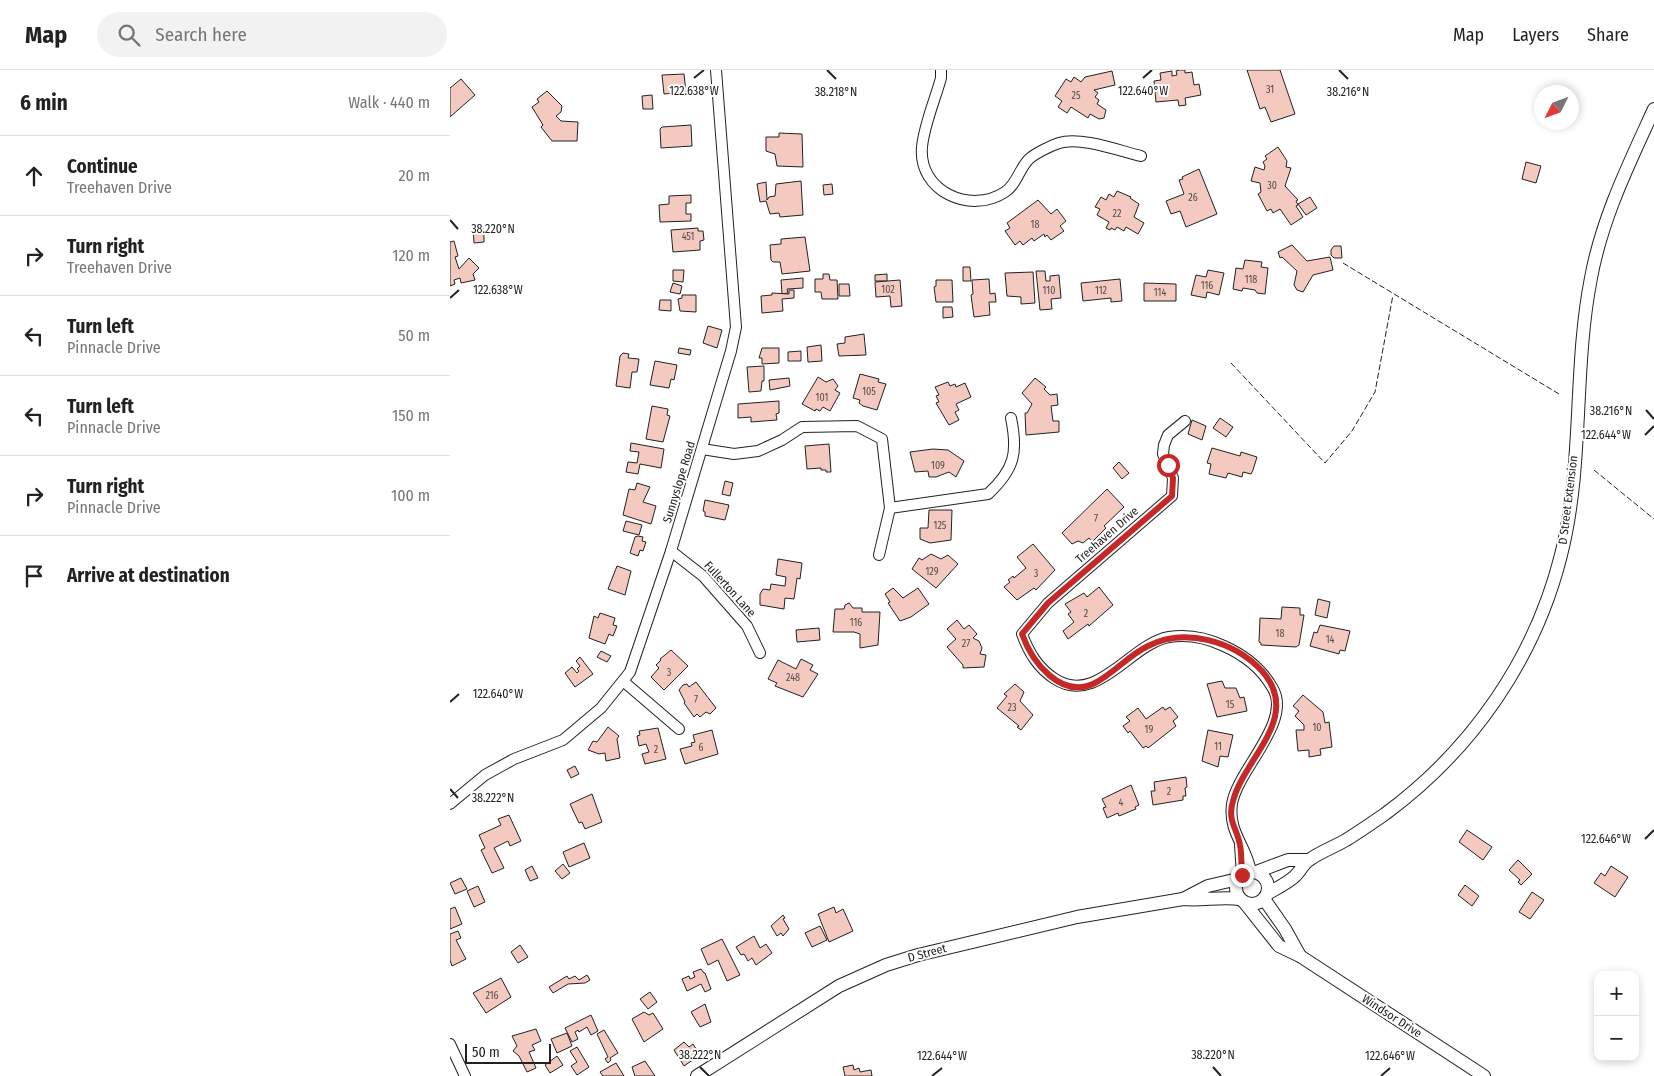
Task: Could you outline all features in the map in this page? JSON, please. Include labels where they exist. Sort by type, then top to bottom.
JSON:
[{"type":"street","name":"Sunnyslope Road","points":[[450,804],[485,776],[516,757],[562,740],[601,708],[630,672],[702,450],[736,327],[716,70]]},
{"type":"street","points":[[941,70],[941,78],[922,146],[922,159],[926,171],[936,185],[956,199],[965,202],[984,202],[1005,192],[1013,186],[1029,160],[1061,142],[1082,142],[1141,156]]},
{"type":"street","name":"D Street Extension","points":[[1265,897],[1295,877],[1308,860],[1346,840],[1386,813],[1451,756],[1498,697],[1521,661],[1551,587],[1568,519],[1586,305],[1596,254],[1613,200],[1654,109]]},
{"type":"street","points":[[890,508],[988,494],[1000,483],[1010,466],[1016,444],[1011,418]]},
{"type":"street","name":"Treehaven Drive","points":[[1185,421],[1168,435],[1164,445],[1163,454],[1173,478],[1172,496],[1048,603],[1022,634],[1029,652],[1044,672],[1060,682],[1076,686],[1094,683],[1147,646],[1168,637],[1189,636],[1212,640],[1236,651],[1262,671],[1274,690],[1277,710],[1270,734],[1241,780],[1232,802],[1231,821],[1240,844],[1249,858],[1247,875]]},
{"type":"street","points":[[702,450],[734,454],[758,450],[782,440],[802,427],[858,426],[882,439],[890,508],[879,555]]},
{"type":"street","name":"Fullerton Lane","points":[[671,550],[703,576],[747,626],[760,653]]},
{"type":"street","points":[[622,681],[679,729]]},
{"type":"street","name":"D Street Extension","points":[[1247,875],[1288,860],[1308,860]]},
{"type":"street","points":[[1247,875],[1265,879],[1267,884],[1265,897],[1254,904],[1242,900],[1236,889],[1247,875]]},
{"type":"street","name":"D Street","points":[[1183,899],[1208,886],[1247,875]]},
{"type":"street","name":"D Street","points":[[697,1076],[839,986],[886,965],[918,955],[1077,917],[1183,899],[1199,901],[1228,897],[1242,900]]},
{"type":"street","name":"Windsor Drive","points":[[1265,897],[1300,956]]},
{"type":"street","name":"Windsor Drive","points":[[1242,900],[1279,946],[1300,956],[1484,1076]]},
{"type":"street","points":[[450,1044],[465,1076]]},
{"type":"building","points":[[1185,70],[1185,73],[1192,72],[1194,85],[1199,84],[1201,95],[1185,98],[1186,105],[1179,106],[1178,100],[1156,102],[1154,81],[1161,80],[1160,73],[1172,71],[1172,76],[1177,75],[1176,71]]},
{"type":"building","points":[[1247,70],[1280,70],[1295,114],[1271,122],[1265,107],[1260,109]]},
{"type":"building","points":[[1112,71],[1115,85],[1094,90],[1098,93],[1095,97],[1099,100],[1097,104],[1106,110],[1104,118],[1099,119],[1090,114],[1088,118],[1071,107],[1067,113],[1058,107],[1062,101],[1055,96],[1066,79],[1071,82],[1074,77],[1081,82],[1085,77]]},
{"type":"building","points":[[684,74],[686,92],[664,94],[662,75]]},
{"type":"building","points":[[461,79],[475,95],[450,117],[450,88]]},
{"type":"building","points":[[547,91],[562,106],[561,112],[556,116],[561,121],[578,122],[577,141],[552,141],[541,127],[543,125],[532,107],[539,102],[537,99]]},
{"type":"building","points":[[652,95],[653,109],[643,109],[642,96]]},
{"type":"building","points":[[691,125],[692,146],[661,148],[660,129],[662,127]]},
{"type":"building","points":[[779,133],[802,134],[803,167],[777,166],[775,154],[766,151],[766,137],[779,137]]},
{"type":"building","points":[[1278,147],[1287,161],[1286,167],[1291,168],[1285,186],[1298,200],[1296,201],[1298,205],[1296,206],[1303,217],[1291,225],[1280,209],[1273,213],[1271,209],[1267,211],[1258,194],[1261,192],[1260,183],[1251,181],[1255,167],[1264,170],[1263,162],[1267,159],[1265,156]]},
{"type":"building","points":[[1526,162],[1541,166],[1536,183],[1522,179]]},
{"type":"building","points":[[1199,169],[1217,214],[1186,227],[1180,211],[1171,214],[1166,201],[1184,194],[1179,180]]},
{"type":"building","points":[[801,181],[803,215],[780,217],[779,213],[770,214],[766,201],[760,202],[757,184],[766,182],[767,200],[769,197],[775,196],[776,184]]},
{"type":"building","points":[[832,184],[833,194],[824,195],[823,185]]},
{"type":"building","points":[[1117,191],[1131,197],[1139,204],[1134,217],[1144,223],[1138,234],[1126,227],[1124,231],[1117,227],[1115,230],[1111,228],[1110,230],[1106,228],[1109,222],[1097,215],[1100,209],[1095,207],[1101,197],[1106,200],[1109,194],[1114,197]]},
{"type":"building","points":[[691,195],[691,203],[686,203],[686,214],[691,214],[691,221],[660,222],[659,205],[669,204],[669,196]]},
{"type":"building","points":[[1310,197],[1317,208],[1306,215],[1298,204]]},
{"type":"building","points":[[1038,200],[1051,214],[1057,209],[1066,221],[1060,226],[1064,231],[1051,240],[1047,235],[1045,237],[1044,234],[1034,241],[1032,238],[1023,245],[1020,241],[1015,245],[1005,231],[1010,228],[1007,223]]},
{"type":"building","points":[[698,228],[698,231],[703,231],[704,240],[700,241],[700,250],[673,252],[671,230]]},
{"type":"building","points":[[473,229],[484,229],[484,242],[474,243]]},
{"type":"building","points":[[805,237],[810,271],[782,274],[780,262],[773,262],[771,260],[770,245],[781,244],[781,239]]},
{"type":"building","points":[[454,241],[458,256],[455,257],[459,269],[469,258],[479,268],[473,274],[475,280],[461,283],[460,278],[454,280],[455,284],[450,286],[450,242]]},
{"type":"building","points":[[1292,245],[1307,261],[1330,257],[1333,270],[1313,275],[1303,292],[1297,290],[1294,285],[1297,271],[1282,257],[1280,258],[1278,252]]},
{"type":"building","points":[[1334,246],[1341,246],[1342,258],[1334,258],[1331,255],[1331,250]]},
{"type":"building","points":[[1245,260],[1262,262],[1261,267],[1268,268],[1265,294],[1243,288],[1242,291],[1233,289],[1236,268],[1243,269]]},
{"type":"building","points":[[963,267],[970,267],[971,281],[963,281]]},
{"type":"building","points":[[673,270],[684,270],[683,282],[673,281]]},
{"type":"building","points":[[1208,270],[1224,273],[1219,295],[1207,292],[1206,298],[1191,295],[1196,275],[1206,277]]},
{"type":"building","points":[[1036,271],[1045,271],[1046,281],[1050,281],[1050,276],[1059,275],[1061,298],[1051,299],[1052,309],[1040,310]]},
{"type":"building","points":[[1033,272],[1035,303],[1021,304],[1021,297],[1007,296],[1005,273]]},
{"type":"building","points":[[823,274],[829,274],[830,280],[837,280],[838,299],[822,299],[821,292],[815,292],[815,279],[823,279]]},
{"type":"building","points":[[887,274],[887,281],[875,281],[875,275]]},
{"type":"building","points":[[803,278],[803,288],[787,289],[788,293],[782,294],[781,280]]},
{"type":"building","points":[[989,279],[990,294],[995,293],[996,302],[989,302],[990,315],[974,317],[971,295],[973,294],[972,280]]},
{"type":"building","points":[[1120,279],[1122,301],[1111,302],[1111,298],[1083,301],[1081,283]]},
{"type":"building","points":[[900,280],[902,306],[891,307],[890,296],[876,297],[875,282]]},
{"type":"building","points":[[936,280],[952,280],[953,302],[936,302],[934,287],[936,286]]},
{"type":"building","points":[[673,283],[682,286],[680,294],[670,292]]},
{"type":"building","points":[[1144,283],[1176,284],[1176,301],[1144,301]]},
{"type":"building","points":[[839,284],[849,284],[850,296],[839,296]]},
{"type":"building","points":[[789,290],[794,290],[794,298],[782,299],[783,311],[762,313],[761,296],[772,295],[772,293],[789,294]]},
{"type":"building","points":[[682,295],[696,295],[696,312],[680,311],[678,299],[682,298]]},
{"type":"building","points":[[660,300],[671,300],[671,311],[659,310]]},
{"type":"building","points":[[943,307],[952,307],[953,317],[943,318]]},
{"type":"building","points":[[708,326],[722,330],[717,348],[703,343]]},
{"type":"building","points":[[864,334],[866,355],[839,356],[837,344],[845,343],[845,337]]},
{"type":"building","points":[[821,345],[822,361],[808,362],[807,347]]},
{"type":"building","points":[[679,348],[691,350],[690,355],[678,353]]},
{"type":"building","points":[[762,348],[779,348],[779,363],[762,364],[762,358],[759,358]]},
{"type":"building","points":[[801,351],[801,361],[788,361],[788,352]]},
{"type":"building","points":[[623,353],[629,354],[628,358],[639,359],[637,372],[632,372],[630,388],[616,386],[620,356]]},
{"type":"building","points":[[655,361],[677,365],[674,380],[671,379],[669,388],[650,385]]},
{"type":"building","points":[[764,366],[764,381],[762,381],[761,391],[749,392],[747,367]]},
{"type":"building","points":[[860,374],[879,379],[878,382],[886,384],[877,410],[863,406],[859,403],[860,400],[853,398]]},
{"type":"building","points":[[818,377],[826,382],[833,379],[838,386],[835,390],[840,393],[830,411],[823,407],[820,411],[816,409],[815,411],[802,404]]},
{"type":"building","points":[[789,378],[790,386],[770,390],[769,380]]},
{"type":"building","points":[[1035,378],[1046,387],[1044,389],[1050,395],[1057,394],[1058,405],[1051,406],[1053,421],[1059,421],[1059,432],[1026,435],[1025,413],[1027,413],[1032,404],[1022,393]]},
{"type":"building","points":[[948,382],[950,386],[955,384],[956,387],[965,383],[971,397],[956,404],[959,410],[955,412],[959,420],[949,425],[936,403],[939,402],[936,396],[939,395],[935,387]]},
{"type":"building","points":[[779,401],[779,413],[776,414],[777,420],[751,422],[751,417],[738,418],[738,404]]},
{"type":"building","points":[[652,406],[668,409],[667,415],[670,416],[663,442],[646,439]]},
{"type":"building","points":[[1220,418],[1233,427],[1226,437],[1213,428]]},
{"type":"building","points":[[1192,420],[1206,426],[1202,440],[1188,434]]},
{"type":"building","points":[[631,443],[664,449],[661,468],[640,464],[638,474],[626,472],[628,462],[637,463],[639,452],[630,451]]},
{"type":"building","points":[[829,444],[831,472],[821,470],[821,468],[807,469],[805,446]]},
{"type":"building","points":[[1212,448],[1240,456],[1241,452],[1257,457],[1251,474],[1243,472],[1242,477],[1228,473],[1226,478],[1209,474],[1211,464],[1207,463]]},
{"type":"building","points":[[933,449],[948,450],[964,461],[956,477],[949,472],[936,477],[929,477],[928,471],[915,472],[910,452]]},
{"type":"building","points":[[1119,462],[1129,473],[1122,479],[1113,468]]},
{"type":"building","points":[[725,481],[733,483],[730,496],[722,494]]},
{"type":"building","points":[[637,483],[650,487],[643,502],[656,506],[651,524],[623,515],[629,489],[635,490]]},
{"type":"building","points":[[1107,489],[1124,507],[1104,526],[1106,528],[1092,542],[1089,538],[1083,543],[1078,541],[1072,544],[1062,533]]},
{"type":"building","points":[[705,500],[729,505],[725,520],[705,516],[703,511]]},
{"type":"building","points":[[929,510],[952,510],[951,540],[930,543],[920,539],[920,528],[928,528]]},
{"type":"building","points":[[626,521],[642,525],[639,535],[623,531]]},
{"type":"building","points":[[635,537],[643,537],[642,541],[646,542],[643,551],[640,550],[638,556],[630,553]]},
{"type":"building","points":[[1033,544],[1055,570],[1036,590],[1034,588],[1017,600],[1004,587],[1010,582],[1008,580],[1013,576],[1014,578],[1026,568],[1017,557]]},
{"type":"building","points":[[931,554],[941,559],[948,555],[958,564],[936,588],[912,569],[919,558],[922,560]]},
{"type":"building","points":[[778,559],[802,563],[800,579],[797,578],[794,599],[785,598],[784,609],[760,605],[760,594],[763,589],[770,590],[771,584],[785,586],[786,577],[776,575]]},
{"type":"building","points":[[617,566],[631,571],[625,595],[608,589]]},
{"type":"building","points":[[1099,587],[1113,605],[1089,626],[1088,624],[1068,639],[1063,631],[1074,622],[1068,614],[1071,612],[1065,604],[1084,593],[1087,597]]},
{"type":"building","points":[[893,588],[903,598],[918,588],[929,604],[911,617],[900,621],[888,603],[890,602],[885,594]]},
{"type":"building","points":[[1318,599],[1330,602],[1327,618],[1315,615]]},
{"type":"building","points":[[849,603],[853,608],[862,608],[862,612],[880,612],[878,645],[860,648],[860,634],[854,632],[833,632],[835,609],[844,609],[845,605]]},
{"type":"building","points":[[1282,607],[1300,608],[1300,615],[1304,615],[1299,645],[1296,647],[1261,645],[1259,642],[1260,618],[1281,619]]},
{"type":"building","points":[[600,613],[615,618],[613,625],[617,626],[613,636],[609,634],[605,644],[589,638],[594,616],[598,618]]},
{"type":"building","points":[[957,620],[964,629],[969,625],[977,634],[973,638],[979,641],[982,648],[980,654],[986,655],[984,667],[963,668],[963,665],[947,647],[956,639],[947,629]]},
{"type":"building","points":[[1320,625],[1350,631],[1345,651],[1340,650],[1339,654],[1310,646],[1314,632],[1317,633]]},
{"type":"building","points":[[819,628],[820,640],[797,642],[796,630]]},
{"type":"building","points":[[671,650],[688,666],[664,690],[651,677],[659,668],[656,665],[660,659]]},
{"type":"building","points":[[601,651],[611,656],[607,662],[597,657]]},
{"type":"building","points":[[580,657],[593,674],[575,687],[565,673],[572,667],[577,673],[579,671],[577,669],[580,666],[576,661]]},
{"type":"building","points":[[801,659],[813,665],[810,670],[818,674],[803,697],[775,686],[777,683],[768,679],[778,660],[796,669]]},
{"type":"building","points":[[1222,681],[1225,688],[1236,688],[1240,698],[1244,697],[1247,711],[1217,717],[1207,684]]},
{"type":"building","points":[[696,682],[716,708],[710,714],[706,712],[700,717],[697,714],[694,717],[684,703],[679,690],[683,685],[687,684],[689,687]]},
{"type":"building","points":[[1015,684],[1024,692],[1020,701],[1033,715],[1021,730],[1017,727],[1019,726],[997,708],[1007,696],[1004,694]]},
{"type":"building","points":[[1303,695],[1323,712],[1325,723],[1329,722],[1332,747],[1320,749],[1321,755],[1309,757],[1309,750],[1298,751],[1296,730],[1304,730],[1304,725],[1295,716],[1299,711],[1293,706]]},
{"type":"building","points":[[1163,707],[1165,710],[1170,707],[1178,717],[1173,721],[1176,726],[1148,748],[1146,746],[1143,748],[1130,731],[1128,733],[1123,726],[1130,721],[1126,717],[1138,708],[1146,719]]},
{"type":"building","points":[[608,727],[619,736],[617,739],[620,758],[606,761],[605,753],[599,754],[588,750],[593,741],[597,742]]},
{"type":"building","points":[[658,728],[666,759],[645,764],[642,754],[649,752],[646,744],[639,746],[637,736],[640,735],[639,731]]},
{"type":"building","points":[[712,730],[718,754],[685,764],[680,749],[692,746],[691,743],[695,742],[693,735]]},
{"type":"building","points":[[1208,730],[1233,735],[1228,757],[1220,756],[1218,767],[1202,761]]},
{"type":"building","points":[[575,766],[579,774],[571,778],[567,770]]},
{"type":"building","points":[[1186,777],[1186,796],[1183,796],[1183,800],[1153,805],[1151,791],[1155,791],[1154,782]]},
{"type":"building","points":[[1131,785],[1139,805],[1135,807],[1136,809],[1119,816],[1118,813],[1107,818],[1103,808],[1106,807],[1102,799]]},
{"type":"building","points":[[592,794],[602,822],[585,829],[582,822],[579,823],[570,804]]},
{"type":"building","points":[[509,815],[521,841],[510,846],[508,841],[494,848],[504,868],[492,873],[481,850],[485,848],[479,835],[501,825],[498,819]]},
{"type":"building","points":[[1467,830],[1492,847],[1483,860],[1459,842]]},
{"type":"building","points":[[584,843],[590,858],[569,867],[563,852]]},
{"type":"building","points":[[1518,860],[1532,874],[1521,885],[1518,882],[1520,880],[1509,870]]},
{"type":"building","points":[[563,864],[570,873],[562,879],[555,871]]},
{"type":"building","points":[[532,866],[538,878],[530,881],[525,870]]},
{"type":"building","points":[[1611,866],[1628,877],[1615,897],[1594,883],[1601,873],[1605,876]]},
{"type":"building","points":[[461,878],[467,889],[455,894],[450,883]]},
{"type":"building","points":[[1465,885],[1479,896],[1472,906],[1458,895]]},
{"type":"building","points":[[478,886],[485,902],[474,907],[467,891]]},
{"type":"building","points":[[1532,892],[1544,900],[1530,919],[1519,912]]},
{"type":"building","points":[[455,907],[462,924],[450,929],[450,909]]},
{"type":"building","points":[[834,907],[836,913],[843,909],[853,931],[829,942],[818,914]]},
{"type":"building","points":[[783,915],[785,918],[783,919],[789,929],[783,936],[781,933],[777,936],[771,926]]},
{"type":"building","points":[[820,926],[827,940],[812,947],[805,933]]},
{"type":"building","points":[[458,931],[461,938],[456,940],[466,959],[452,966],[450,960],[450,934]]},
{"type":"building","points":[[754,936],[760,948],[766,944],[772,953],[756,965],[752,958],[748,961],[744,954],[741,955],[736,947]]},
{"type":"building","points":[[722,939],[740,975],[727,981],[718,960],[708,965],[701,949]]},
{"type":"building","points":[[520,945],[528,957],[518,963],[511,952]]},
{"type":"building","points":[[701,969],[705,973],[711,989],[705,992],[701,984],[687,991],[682,979],[689,976],[690,979],[695,977],[693,972]]},
{"type":"building","points":[[587,975],[590,980],[585,983],[568,984],[553,993],[549,987],[567,976],[569,979],[575,976],[579,980]]},
{"type":"building","points":[[501,978],[511,997],[486,1013],[473,993]]},
{"type":"building","points":[[650,992],[657,1002],[648,1009],[640,999]]},
{"type":"building","points":[[705,1004],[711,1022],[700,1027],[691,1012]]},
{"type":"building","points":[[644,1012],[649,1015],[653,1013],[663,1029],[644,1042],[632,1019]]},
{"type":"building","points":[[591,1015],[598,1031],[591,1035],[587,1027],[579,1032],[578,1030],[575,1032],[578,1039],[572,1042],[565,1028]]},
{"type":"building","points":[[536,1029],[541,1041],[532,1045],[535,1050],[529,1052],[536,1068],[527,1072],[519,1056],[513,1051],[517,1046],[512,1036]]},
{"type":"building","points":[[604,1030],[618,1053],[610,1058],[611,1060],[608,1063],[605,1059],[608,1057],[597,1034]]},
{"type":"building","points":[[567,1033],[572,1046],[557,1053],[551,1039]]},
{"type":"building","points":[[684,1042],[689,1047],[693,1044],[700,1055],[684,1066],[674,1050]]},
{"type":"building","points":[[577,1047],[589,1067],[577,1075],[571,1066],[577,1062],[570,1051]]},
{"type":"building","points":[[557,1056],[563,1065],[550,1073],[545,1065]]},
{"type":"building","points":[[645,1061],[655,1076],[635,1076],[632,1067]]},
{"type":"building","points":[[616,1063],[624,1076],[603,1076],[600,1072]]},
{"type":"building","points":[[853,1065],[854,1070],[859,1068],[860,1072],[871,1070],[872,1076],[845,1076],[843,1067]]},
{"type":"fence","points":[[1343,263],[1559,394]]},
{"type":"fence","points":[[1231,363],[1325,463],[1352,431],[1375,392],[1393,295]]},
{"type":"fence","points":[[1594,470],[1654,519]]},
{"type":"route","points":[[1168,465],[1173,478],[1172,496],[1048,603],[1022,634],[1029,652],[1044,672],[1060,682],[1076,686],[1094,683],[1147,646],[1168,637],[1189,636],[1212,640],[1236,651],[1262,671],[1274,690],[1277,710],[1270,734],[1241,780],[1232,802],[1231,821],[1240,844],[1242,875]]}]
